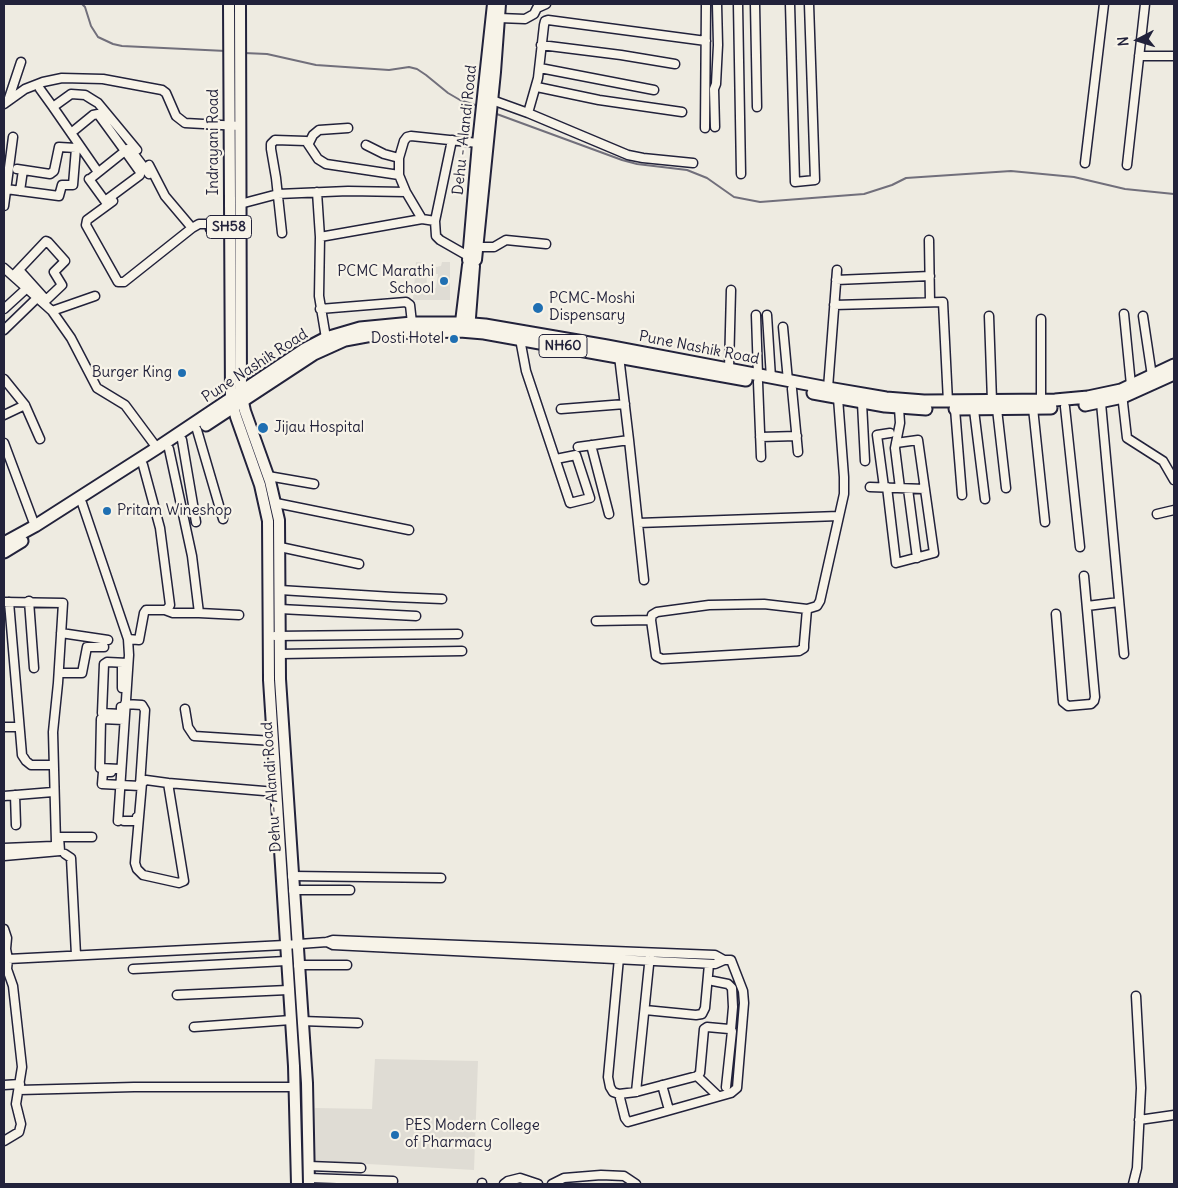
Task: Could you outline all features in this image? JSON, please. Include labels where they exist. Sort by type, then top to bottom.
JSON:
[{"type":"highway","name":"Pune Nashik Road","points":[[4,552],[143,465],[163,448],[182,440],[197,430],[305,349],[326,338],[360,328],[412,323],[542,334],[729,369],[758,379],[771,378],[790,385],[828,388],[974,410],[994,405]]},
{"type":"highway","name":"Pune Nashik Road","points":[[4,543],[163,448],[237,400],[314,354],[345,340],[383,333],[465,327],[520,339],[758,379],[790,385],[838,398],[899,408],[1037,404],[1088,398],[1125,391],[1169,379],[1174,374]]},
{"type":"highway","name":"Pune Nashik Road","points":[[1037,404],[1066,407],[1101,403],[1174,365]]},
{"type":"main road","name":"Indrayani Road","points":[[229,4],[229,228],[237,400]]},
{"type":"main road","name":"Indrayani Road","points":[[237,400],[240,228],[240,4]]},
{"type":"main road","name":"Dehu - Alandi Road","points":[[465,327],[478,143],[493,4]]},
{"type":"main road","name":"Dehu - Alandi Road","points":[[471,261],[477,247],[500,4]]},
{"type":"main road","name":"Dehu - Alandi Road","points":[[237,400],[268,476],[279,520],[280,609],[274,636],[280,654],[292,876],[307,1083],[309,1181]]},
{"type":"main road","name":"Dehu - Alandi Road","points":[[237,400],[268,521],[274,636],[273,742],[295,1087],[297,1184]]},
{"type":"street","points":[[499,18],[525,19],[534,14],[537,8],[546,4]]},
{"type":"street","points":[[705,128],[706,4]]},
{"type":"street","points":[[715,128],[714,89],[716,84],[718,45],[717,4]]},
{"type":"street","points":[[738,4],[741,174]]},
{"type":"street","points":[[755,4],[757,107]]},
{"type":"street","points":[[790,4],[795,182],[815,180],[810,4]]},
{"type":"street","points":[[1085,163],[1104,4]]},
{"type":"street","points":[[1127,165],[1145,4]]},
{"type":"street","points":[[528,113],[537,86],[545,21],[706,41]]},
{"type":"street","points":[[541,45],[676,64]]},
{"type":"street","points":[[1139,56],[1174,56]]},
{"type":"street","points":[[6,103],[20,62]]},
{"type":"street","points":[[540,68],[654,90]]},
{"type":"street","points":[[6,103],[25,89],[43,82],[62,78],[93,79],[162,90],[166,93],[176,116],[184,122],[240,126]]},
{"type":"street","points":[[537,86],[607,101],[682,112]]},
{"type":"street","points":[[40,89],[98,172]]},
{"type":"street","points":[[53,107],[71,94],[85,96],[98,103],[151,172],[165,196],[194,227],[207,230],[213,228],[240,228]]},
{"type":"street","points":[[492,100],[628,155],[693,163]]},
{"type":"street","points":[[71,133],[96,114],[125,151],[140,174],[106,202],[89,180],[125,151],[130,149],[151,172]]},
{"type":"street","points":[[309,143],[319,130],[348,128]]},
{"type":"street","points":[[4,206],[13,137]]},
{"type":"street","points":[[422,219],[399,176],[399,158],[407,137],[478,143]]},
{"type":"street","points":[[282,233],[271,148],[275,140],[301,140],[309,143],[322,162],[399,176]]},
{"type":"street","points":[[452,140],[435,221],[436,236],[471,261]]},
{"type":"street","points":[[366,145],[384,154],[399,158]]},
{"type":"street","points":[[6,189],[20,191],[59,196],[62,185],[73,185],[76,148],[59,147],[54,171],[50,174],[20,170],[20,191]]},
{"type":"street","points":[[151,172],[89,218],[86,223],[118,282],[124,282],[194,227]]},
{"type":"street","points":[[317,192],[320,237],[320,309],[326,338]]},
{"type":"street","points":[[240,204],[278,194],[406,192]]},
{"type":"street","points":[[320,237],[422,219],[435,221]]},
{"type":"street","points":[[477,247],[494,246],[506,240],[546,244]]},
{"type":"street","points":[[929,240],[930,302]]},
{"type":"street","points":[[4,330],[62,285],[54,272],[65,262],[46,241],[10,272]]},
{"type":"street","points":[[828,388],[837,270]]},
{"type":"street","points":[[10,272],[42,300]]},
{"type":"street","points":[[10,272],[42,300],[52,312],[71,338],[97,388],[125,404],[163,448],[192,556],[199,613]]},
{"type":"street","points":[[836,280],[930,276]]},
{"type":"street","points":[[4,309],[27,288]]},
{"type":"street","points":[[729,369],[731,290]]},
{"type":"street","points":[[52,312],[95,296]]},
{"type":"street","points":[[320,309],[406,302],[410,305],[412,323]]},
{"type":"street","points":[[834,305],[943,302],[962,495]]},
{"type":"street","points":[[1124,314],[1127,438],[1163,462],[1174,480]]},
{"type":"street","points":[[756,315],[761,456]]},
{"type":"street","points":[[768,315],[771,378]]},
{"type":"street","points":[[989,316],[994,405],[1006,488]]},
{"type":"street","points":[[1144,316],[1152,376]]},
{"type":"street","points":[[1041,319],[1037,404],[1045,522]]},
{"type":"street","points":[[783,327],[798,452]]},
{"type":"street","points":[[520,339],[526,370],[570,503],[590,498],[576,455],[556,459]]},
{"type":"street","points":[[618,356],[644,580]]},
{"type":"street","points":[[4,379],[25,405],[40,439]]},
{"type":"street","points":[[807,609],[804,648],[799,651],[657,658],[655,652],[652,620],[654,613],[657,612],[709,605],[764,604],[807,609],[817,606],[820,601],[844,494],[838,398]]},
{"type":"street","points":[[862,402],[865,461]]},
{"type":"street","points":[[1101,403],[1124,654]]},
{"type":"street","points":[[561,409],[625,404]]},
{"type":"street","points":[[4,415],[25,405]]},
{"type":"street","points":[[1066,407],[1080,546]]},
{"type":"street","points":[[899,408],[900,423],[896,444],[917,558]]},
{"type":"street","points":[[974,410],[984,499]]},
{"type":"street","points":[[197,430],[223,519]]},
{"type":"street","points":[[890,433],[877,436],[896,563],[934,554],[918,440],[896,444]]},
{"type":"street","points":[[760,437],[797,436]]},
{"type":"street","points":[[182,440],[196,522]]},
{"type":"street","points":[[578,447],[629,440]]},
{"type":"street","points":[[4,443],[35,526]]},
{"type":"street","points":[[591,445],[609,514]]},
{"type":"street","points":[[143,465],[160,528],[170,605],[165,610]]},
{"type":"street","points":[[268,476],[314,484]]},
{"type":"street","points":[[870,487],[925,489]]},
{"type":"street","points":[[82,503],[128,639],[121,714],[103,713],[104,664],[106,662],[125,663]]},
{"type":"street","points":[[276,503],[410,530]]},
{"type":"street","points":[[1157,514],[1174,510]]},
{"type":"street","points":[[638,523],[839,516]]},
{"type":"street","points":[[280,547],[359,564]]},
{"type":"street","points":[[1056,614],[1063,702],[1068,706],[1091,704],[1095,697],[1084,576]]},
{"type":"street","points":[[280,590],[442,598]]},
{"type":"street","points":[[29,601],[34,668]]},
{"type":"street","points":[[4,848],[53,846],[56,844],[53,792],[53,765],[53,732],[63,603],[6,602],[7,639],[22,755],[31,765],[53,765]]},
{"type":"street","points":[[1087,606],[1119,602]]},
{"type":"street","points":[[280,609],[416,616]]},
{"type":"street","points":[[128,639],[140,640],[146,610],[165,610],[173,613],[239,615]]},
{"type":"street","points":[[596,621],[652,620]]},
{"type":"street","points":[[61,633],[108,640]]},
{"type":"street","points":[[274,636],[458,634]]},
{"type":"street","points":[[59,673],[82,673],[87,646],[104,647]]},
{"type":"street","points":[[280,654],[462,651]]},
{"type":"street","points":[[125,663],[125,704],[120,771],[121,821],[137,820],[144,710],[142,705],[125,704]]},
{"type":"street","points":[[185,709],[188,727],[194,736],[273,742]]},
{"type":"street","points":[[120,771],[100,768],[102,719],[124,720]]},
{"type":"street","points":[[4,727],[18,726]]},
{"type":"street","points":[[120,771],[102,772],[102,784],[140,786]]},
{"type":"street","points":[[168,783],[184,881],[179,883],[143,875],[137,869],[135,863],[142,783],[146,780],[276,792]]},
{"type":"street","points":[[4,796],[53,792]]},
{"type":"street","points":[[15,795],[16,825]]},
{"type":"street","points":[[4,856],[60,851],[59,837],[92,837]]},
{"type":"street","points":[[65,854],[71,858],[76,955]]},
{"type":"street","points":[[292,876],[441,878]]},
{"type":"street","points":[[293,890],[350,890]]},
{"type":"street","points":[[4,929],[7,938],[5,948],[7,969],[13,986],[22,1067],[16,1104],[21,1124],[19,1132],[4,1141]]},
{"type":"street","points":[[6,959],[286,945],[333,940],[619,962],[715,956],[724,960],[731,960],[743,991],[744,1012],[737,1088],[718,1096],[628,1122],[625,1118],[619,1094]]},
{"type":"street","points":[[368,943],[709,964],[715,964],[724,960]]},
{"type":"street","points":[[636,1092],[650,960]]},
{"type":"street","points":[[133,969],[286,961]]},
{"type":"street","points":[[619,962],[608,1077],[613,1092],[619,1094],[636,1092],[697,1076],[701,1070],[704,1028],[731,1030]]},
{"type":"street","points":[[645,1010],[702,1014],[705,1008],[709,964]]},
{"type":"street","points":[[298,965],[347,965]]},
{"type":"street","points":[[713,981],[728,984],[732,988],[734,1007],[726,1087]]},
{"type":"street","points":[[177,995],[288,990]]},
{"type":"street","points":[[1134,1184],[1137,1168],[1140,1088],[1136,996]]},
{"type":"street","points":[[194,1026],[290,1020]]},
{"type":"street","points":[[302,1021],[358,1022]]},
{"type":"street","points":[[697,1076],[718,1096]]},
{"type":"street","points":[[4,1084],[19,1087],[295,1087]]},
{"type":"street","points":[[662,1085],[669,1110]]},
{"type":"street","points":[[1139,1120],[1174,1115]]},
{"type":"street","points":[[309,1166],[361,1168]]},
{"type":"street","points":[[552,1184],[564,1178],[601,1175],[624,1176],[636,1184]]},
{"type":"street","points":[[504,1184],[520,1178],[538,1184]]},
{"type":"street","points":[[309,1181],[394,1181]]},
{"type":"shaded area","name":"PCMC Marathi School","points":[[416,262],[426,263],[427,287],[436,288],[438,274],[436,274],[436,267],[441,266],[442,262],[450,262],[450,300],[413,300]]},
{"type":"shaded area","name":"PES Modern College of Pharmacy","points":[[375,1059],[478,1061],[474,1170],[314,1161],[315,1108],[372,1109]]},
{"type":"waterway","points":[[82,4],[98,37],[113,44],[226,51]]},
{"type":"waterway","points":[[244,53],[267,54],[316,65],[389,70],[409,67],[417,69],[460,100],[478,106]]},
{"type":"waterway","points":[[494,113],[622,160],[637,164],[687,170],[707,178],[734,197],[760,202],[864,194],[892,185],[906,178],[1011,171],[1074,177],[1125,189],[1174,194]]},
{"type":"place","name":"PCMC Marathi School","points":[[444,281]]},
{"type":"place","name":"PCMC-Moshi Dispensary","points":[[538,308]]},
{"type":"place","name":"Dosti Hotel","points":[[454,339]]},
{"type":"place","name":"Burger King","points":[[182,373]]},
{"type":"place","name":"Jijau Hospital","points":[[263,428]]},
{"type":"place","name":"Pritam Wineshop","points":[[107,511]]},
{"type":"place","name":"PES Modern College of Pharmacy","points":[[395,1135]]}]
